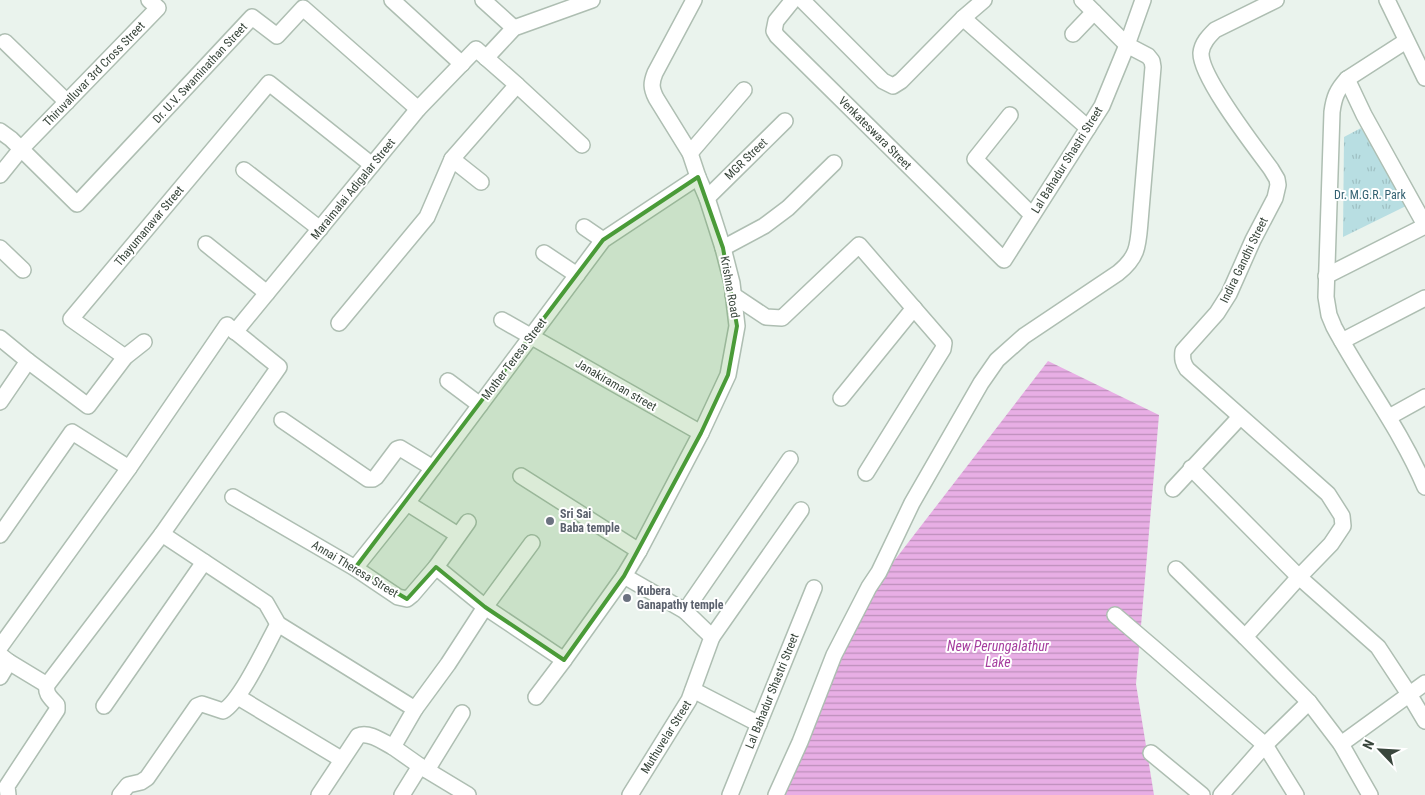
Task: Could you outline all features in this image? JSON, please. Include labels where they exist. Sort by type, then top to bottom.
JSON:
[{"type":"street","name":"Thiruvalluvar 3rd Cross Street","points":[[0,175],[21,149],[158,8],[149,0]]},
{"type":"street","points":[[392,0],[462,64]]},
{"type":"street","points":[[483,0],[514,28],[592,0]]},
{"type":"street","name":"Krishna Road","points":[[536,697],[624,576],[639,551],[701,433],[728,375],[736,326],[732,283],[723,248],[690,153],[656,98],[651,82],[694,0]]},
{"type":"street","points":[[803,1],[883,81],[893,86],[901,81],[963,18],[984,0]]},
{"type":"street","points":[[776,795],[834,655],[869,587],[880,572],[912,503],[981,382],[997,360],[1018,341],[1118,273],[1128,265],[1135,252],[1139,232],[1152,61],[1148,56],[1127,45],[1082,0]]},
{"type":"street","name":"Lal Bahadur Shastri Street","points":[[1004,260],[1102,106],[1143,0]]},
{"type":"street","name":"Indira Gandhi Street","points":[[1245,637],[1331,544],[1343,526],[1342,516],[1328,494],[1188,369],[1182,357],[1183,351],[1217,313],[1229,294],[1253,240],[1275,198],[1278,185],[1271,169],[1220,96],[1205,67],[1201,50],[1215,30],[1276,0]]},
{"type":"street","points":[[1387,0],[1425,78]]},
{"type":"street","name":"Venkateswara Street","points":[[803,1],[776,21],[774,31],[777,36],[1004,260]]},
{"type":"street","name":"Dr. U.V. Swaminathan Street","points":[[21,149],[77,204],[252,17],[277,36],[303,8],[418,109]]},
{"type":"street","points":[[1073,34],[1094,12]]},
{"type":"street","points":[[963,18],[1088,128]]},
{"type":"street","name":"Maraimalai Adigalar Street","points":[[235,332],[418,109],[462,64],[481,54],[514,28]]},
{"type":"street","points":[[1406,41],[1347,79],[1339,88],[1334,98],[1326,297],[1329,315],[1342,340],[1389,417],[1415,464],[1425,487]]},
{"type":"street","points":[[5,42],[67,102]]},
{"type":"street","points":[[481,54],[582,145]]},
{"type":"street","points":[[1326,276],[1425,226],[1364,115],[1347,79]]},
{"type":"street","name":"Thayumanavar Street","points":[[125,357],[71,319],[269,83],[372,166]]},
{"type":"street","points":[[339,323],[427,217],[452,158],[517,86]]},
{"type":"street","points":[[690,153],[744,90]]},
{"type":"street","points":[[1010,115],[975,159],[1032,215]]},
{"type":"street","name":"MGR Street","points":[[707,198],[785,121]]},
{"type":"street","points":[[0,131],[21,149]]},
{"type":"street","points":[[452,158],[481,182]]},
{"type":"street","points":[[723,248],[764,226],[788,208],[834,163]]},
{"type":"street","points":[[244,170],[320,229]]},
{"type":"street","name":"Mother Teresa Street","points":[[355,568],[407,503],[603,240],[698,177]]},
{"type":"street","points":[[584,227],[603,240]]},
{"type":"street","points":[[206,244],[267,293]]},
{"type":"street","points":[[733,295],[766,317],[782,318],[859,245],[944,343],[943,349],[866,473]]},
{"type":"street","points":[[0,248],[23,270]]},
{"type":"street","points":[[544,253],[577,275]]},
{"type":"street","points":[[1342,340],[1425,298]]},
{"type":"street","points":[[841,398],[914,308]]},
{"type":"street","name":"Janakiraman street","points":[[502,320],[701,433]]},
{"type":"street","points":[[0,647],[130,468],[226,325],[279,367],[162,534],[47,685],[46,690],[57,705],[57,710],[7,786],[8,795]]},
{"type":"street","points":[[0,338],[88,406],[125,357],[144,342]]},
{"type":"street","points":[[0,402],[28,361]]},
{"type":"street","points":[[448,381],[480,405]]},
{"type":"street","points":[[1389,417],[1425,397]]},
{"type":"street","points":[[1173,488],[1240,417]]},
{"type":"street","points":[[282,420],[368,479],[376,477],[397,449],[400,448],[433,468]]},
{"type":"street","points":[[0,535],[72,432],[130,468]]},
{"type":"street","points":[[685,611],[790,459]]},
{"type":"street","points":[[1191,468],[1299,577],[1378,647],[1425,721]]},
{"type":"street","points":[[521,476],[639,551]]},
{"type":"street","name":"Annai Theresa Street","points":[[233,497],[355,568],[398,597],[406,599],[412,595],[436,567],[468,522]]},
{"type":"street","points":[[407,503],[458,535]]},
{"type":"street","name":"Muthuvelar Street","points":[[630,795],[689,700],[712,637],[801,510]]},
{"type":"street","points":[[162,534],[266,603],[278,624],[416,709]]},
{"type":"street","points":[[393,747],[416,709],[485,607],[532,543]]},
{"type":"street","points":[[104,706],[204,562]]},
{"type":"street","points":[[436,567],[485,607],[564,660]]},
{"type":"street","points":[[1176,569],[1310,702],[1341,744],[1370,795]]},
{"type":"street","points":[[624,576],[685,611],[712,637]]},
{"type":"street","name":"Lal Bahadur Shastri Street","points":[[730,795],[814,588]]},
{"type":"street","points":[[1115,615],[1265,745],[1296,795]]},
{"type":"street","points":[[120,795],[128,785],[141,782],[147,778],[197,706],[202,704],[223,711],[227,709],[238,697],[278,624]]},
{"type":"street","points":[[0,677],[4,659],[47,685]]},
{"type":"street","points":[[1341,744],[1425,683]]},
{"type":"street","points":[[693,690],[759,724]]},
{"type":"street","points":[[238,697],[341,759]]},
{"type":"street","points":[[1221,795],[1265,745],[1310,702]]},
{"type":"street","points":[[402,795],[462,713]]},
{"type":"street","points":[[318,795],[341,759],[358,736],[363,734],[393,747],[423,768],[468,795]]},
{"type":"street","points":[[1151,753],[1202,795]]},
{"type":"highlighted area","points":[[698,177],[723,248],[737,326],[728,375],[701,433],[624,576],[564,660],[485,607],[436,567],[407,599],[355,568],[603,240]]},
{"type":"green space","name":"Dr. M.G.R. Park","points":[[1361,128],[1408,205],[1343,237],[1344,137]]},
{"type":"water","name":"New Perungalathur Lake","points":[[1048,361],[1159,415],[1136,684],[1154,795],[778,795],[857,609]]},
{"type":"place","name":"Sri Sai Baba temple","points":[[550,521]]},
{"type":"place","name":"Kubera Ganapathy temple","points":[[627,598]]}]
